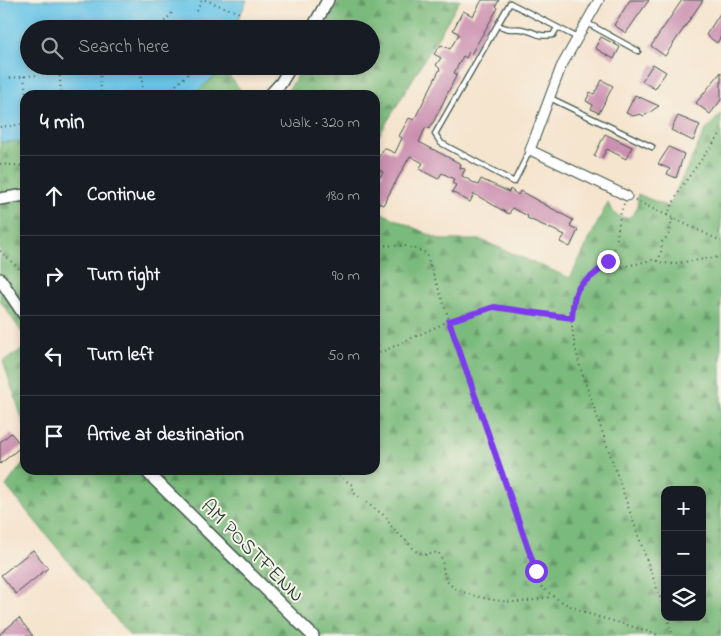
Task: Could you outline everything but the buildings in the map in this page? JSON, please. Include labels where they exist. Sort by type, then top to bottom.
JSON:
[{"type":"street","points":[[317,20],[328,0]]},
{"type":"street","points":[[598,0],[576,37],[548,97],[530,150],[627,196]]},
{"type":"street","points":[[275,90],[286,75]]},
{"type":"street","points":[[0,199],[20,196]]},
{"type":"street","points":[[0,279],[20,309]]},
{"type":"street","name":"AM POSTFENN","points":[[150,475],[313,636]]},
{"type":"lane","points":[[530,150],[514,182],[441,144],[435,134],[510,4],[576,37]]},
{"type":"lane","points":[[585,21],[638,51]]},
{"type":"lane","points":[[498,25],[509,31],[525,29],[539,37],[553,35],[557,28]]},
{"type":"lane","points":[[548,97],[652,147]]},
{"type":"path","points":[[197,11],[204,0],[240,13]]},
{"type":"path","points":[[166,20],[172,13]]},
{"type":"path","points":[[10,78],[38,75]]},
{"type":"path","points":[[60,75],[61,90]]},
{"type":"path","points":[[100,75],[101,90]]},
{"type":"path","points":[[141,75],[143,90]]},
{"type":"path","points":[[171,90],[187,75]]},
{"type":"path","points":[[24,76],[25,90]]},
{"type":"path","points":[[0,126],[20,124]]},
{"type":"path","points":[[667,215],[682,186],[721,133]]},
{"type":"path","points":[[0,164],[20,166]]},
{"type":"path","points":[[598,273],[617,244],[620,213],[627,196],[721,241]]},
{"type":"path","points":[[657,261],[661,254],[662,242],[668,236],[673,218]]},
{"type":"path","points":[[380,245],[407,246],[426,253],[542,587],[552,597],[576,608],[660,636]]},
{"type":"path","points":[[0,251],[20,269]]},
{"type":"path","points":[[661,599],[582,368],[571,330],[573,298],[578,285],[598,273],[637,262],[657,261],[669,264],[721,257]]},
{"type":"path","points":[[380,352],[449,321],[494,307],[572,318]]},
{"type":"path","points":[[339,475],[352,485],[354,494],[386,517],[391,526],[417,552],[426,555],[438,552],[442,559],[447,581],[456,588],[499,601],[518,602],[552,597]]},
{"type":"path","points":[[668,621],[673,636]]},
{"type":"green space","points":[[339,0],[460,0],[380,134],[380,90],[288,90],[297,75],[380,75],[380,20],[329,20]]},
{"type":"green space","points":[[216,75],[228,75],[241,90],[199,90]]},
{"type":"green space","points":[[721,114],[721,636],[130,636],[6,486],[20,467],[20,475],[380,475],[380,212],[441,240],[481,240],[570,278],[608,202],[613,211],[620,217],[629,217],[636,210],[638,194],[668,207],[705,131]]},
{"type":"green space","points":[[20,141],[20,330],[0,300],[0,142]]},
{"type":"green space","points":[[20,351],[20,412],[3,361]]},
{"type":"water","points":[[0,0],[247,0],[238,20],[20,20],[20,75],[216,75],[199,90],[20,90],[20,141],[0,142]]},
{"type":"route","points":[[536,571],[498,457],[449,321],[494,307],[572,318],[573,298],[578,285],[598,273],[608,261]]}]
